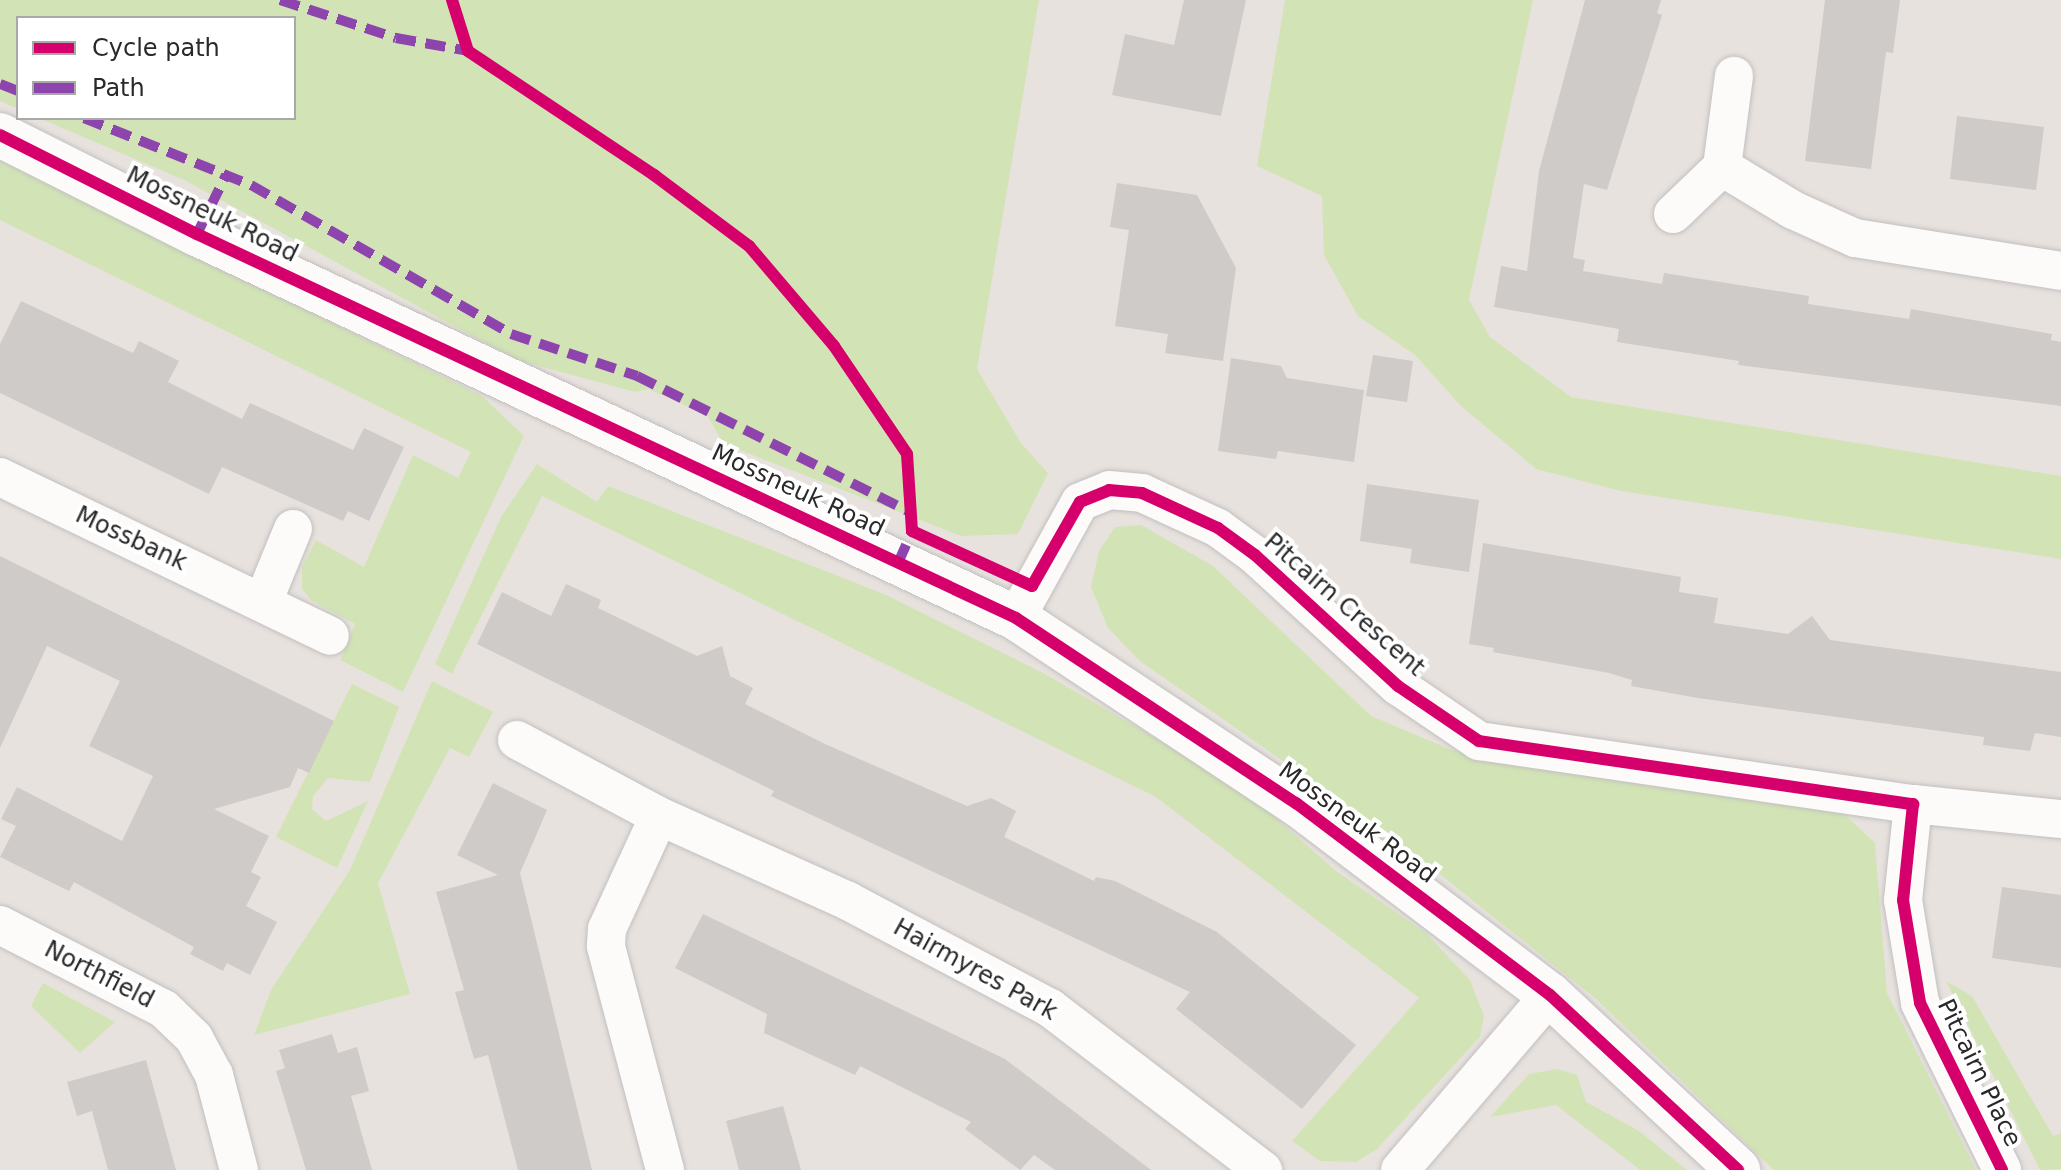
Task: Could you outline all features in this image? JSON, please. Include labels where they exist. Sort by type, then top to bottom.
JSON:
[{"type":"street","points":[[1673,214],[1722,167],[1734,76]]},
{"type":"street","name":"Mossneuk Road","points":[[0,135],[197,234],[1016,618],[1296,803],[1550,995],[1738,1170]]},
{"type":"street","points":[[1722,167],[1793,210],[1855,238],[2061,271]]},
{"type":"street","name":"Mossbank","points":[[0,477],[330,636]]},
{"type":"street","name":"Pitcairn Crescent","points":[[1016,618],[1080,502],[1109,490],[1142,493],[1218,528],[1255,555],[1398,686],[1479,741],[1913,804],[2061,819]]},
{"type":"street","points":[[263,602],[293,529]]},
{"type":"street","name":"Hairmyres Park","points":[[517,740],[659,816],[848,901],[1050,1008],[1263,1170]]},
{"type":"street","name":"Pitcairn Place","points":[[1913,804],[1903,900],[1920,1003],[2002,1170]]},
{"type":"street","points":[[659,816],[607,929],[606,946],[665,1170]]},
{"type":"street","name":"Northfield","points":[[0,925],[164,1009],[194,1038],[214,1075],[239,1170]]},
{"type":"street","points":[[1400,1170],[1550,995]]},
{"type":"green space","points":[[0,0],[1039,0],[977,369],[1021,443],[1048,473],[1018,534],[961,536],[724,444],[707,415],[648,389],[635,392],[517,360],[184,180],[44,120],[296,120],[296,16],[16,16],[16,108],[0,101]]},
{"type":"green space","points":[[1285,0],[1533,0],[1469,300],[1490,337],[1571,397],[2061,476],[2061,559],[1621,491],[1536,469],[1461,406],[1415,355],[1358,316],[1324,255],[1322,196],[1257,166]]},
{"type":"green space","points":[[0,161],[482,396],[524,436],[403,692],[340,660],[355,624],[312,601],[302,589],[302,567],[316,540],[364,567],[413,455],[458,478],[471,452],[0,220]]},
{"type":"green space","points":[[537,464],[597,502],[608,486],[884,594],[1045,674],[1176,750],[1254,799],[1336,871],[1426,933],[1470,980],[1484,1016],[1480,1037],[1377,1149],[1356,1162],[1320,1161],[1292,1141],[1419,998],[1156,797],[542,496],[452,674],[435,664],[501,517]]},
{"type":"green space","points":[[1141,525],[1213,566],[1371,716],[1452,750],[1842,812],[1875,843],[1887,993],[1976,1170],[1774,1170],[1595,998],[1407,848],[1140,661],[1108,628],[1091,587],[1099,551],[1115,527]]},
{"type":"green space","points":[[432,681],[493,712],[469,757],[450,748],[378,883],[410,994],[254,1035],[271,990],[350,870]]},
{"type":"green space","points":[[352,684],[399,707],[370,782],[328,778],[313,796],[312,809],[326,821],[368,801],[337,868],[276,837]]},
{"type":"green space","points":[[1946,981],[1972,996],[2053,1136],[2061,1133],[2061,1169],[2040,1170]]},
{"type":"green space","points":[[43,983],[115,1022],[80,1053],[31,1006]]},
{"type":"green space","points":[[1558,1069],[1577,1075],[1586,1102],[1639,1131],[1687,1170],[1640,1170],[1556,1105],[1490,1117],[1529,1074]]},
{"type":"building","points":[[1184,0],[1246,0],[1221,116],[1112,95],[1125,34],[1174,45]]},
{"type":"building","points":[[1585,0],[1661,0],[1657,13],[1662,15],[1607,190],[1584,184],[1573,258],[1585,260],[1583,271],[1662,284],[1664,273],[1809,296],[1808,304],[1909,319],[1911,309],[2052,334],[2051,340],[2061,342],[2061,406],[1738,365],[1739,361],[1617,342],[1619,329],[1494,307],[1501,266],[1527,271],[1539,171]]},
{"type":"building","points":[[1825,0],[1900,0],[1893,53],[1886,52],[1871,169],[1805,161]]},
{"type":"building","points":[[1957,116],[2044,127],[2036,190],[1950,179]]},
{"type":"building","points":[[1117,183],[1197,195],[1236,268],[1223,361],[1165,353],[1168,334],[1115,326],[1129,230],[1110,227]]},
{"type":"building","points":[[21,301],[133,353],[139,341],[179,361],[168,382],[242,419],[250,403],[353,450],[364,428],[404,447],[369,521],[348,511],[343,521],[222,467],[209,494],[0,393],[0,344]]},
{"type":"building","points":[[1373,355],[1413,361],[1407,402],[1366,396]]},
{"type":"building","points":[[1231,358],[1281,366],[1287,378],[1364,390],[1354,462],[1278,451],[1276,459],[1218,451]]},
{"type":"building","points":[[1367,484],[1479,500],[1469,572],[1410,563],[1412,549],[1360,541]]},
{"type":"building","points":[[1483,543],[1681,577],[1679,592],[1718,598],[1714,623],[1788,634],[1812,616],[1830,640],[2061,672],[2061,737],[2035,733],[2030,751],[1983,745],[1984,737],[1631,686],[1632,680],[1609,673],[1493,652],[1494,648],[1469,644]]},
{"type":"building","points":[[0,556],[334,721],[309,773],[298,768],[290,787],[214,809],[269,836],[251,872],[261,877],[246,906],[277,922],[250,975],[227,963],[223,971],[190,954],[194,947],[74,882],[69,891],[0,857],[16,826],[1,819],[17,787],[122,841],[153,776],[89,746],[120,681],[47,646],[0,748]]},
{"type":"building","points":[[566,584],[601,600],[598,608],[697,656],[722,646],[730,676],[753,688],[745,704],[825,744],[967,806],[991,798],[1016,811],[1004,837],[1094,881],[1096,877],[1115,881],[1217,932],[1356,1045],[1302,1109],[1176,1009],[1190,992],[771,796],[774,791],[477,644],[502,592],[551,616]]},
{"type":"building","points":[[493,783],[547,810],[520,873],[592,1170],[518,1170],[488,1055],[474,1059],[455,992],[464,990],[436,892],[498,875],[457,855]]},
{"type":"building","points":[[2002,887],[2061,895],[2061,968],[1992,958]]},
{"type":"building","points":[[703,914],[1005,1059],[1151,1170],[1055,1170],[1034,1155],[1020,1170],[965,1129],[971,1122],[860,1066],[855,1075],[764,1033],[767,1014],[675,968]]},
{"type":"building","points":[[332,1034],[338,1053],[357,1047],[369,1091],[351,1096],[372,1170],[306,1170],[276,1071],[285,1068],[279,1050]]},
{"type":"building","points":[[146,1060],[176,1170],[108,1170],[92,1111],[77,1116],[67,1082]]},
{"type":"building","points":[[783,1106],[801,1170],[739,1170],[726,1121]]},
{"type":"marked path","points":[[280,0],[396,38],[468,51]]},
{"type":"marked path","points":[[0,84],[16,90]]},
{"type":"marked path","points":[[89,120],[251,185],[511,334],[637,376],[910,512]]},
{"type":"marked path","points":[[197,234],[226,175]]},
{"type":"marked path","points":[[898,563],[912,531]]},
{"type":"cycle path","points":[[452,0],[468,51],[654,175],[749,246],[834,346],[907,454],[912,531],[1032,586],[1080,502],[1109,490],[1142,493],[1218,528],[1255,555],[1398,686],[1479,741],[1913,804],[1903,900],[1920,1003],[2002,1170]]},
{"type":"cycle path","points":[[0,135],[197,234],[1016,618],[1296,803],[1550,995],[1738,1170]]}]
